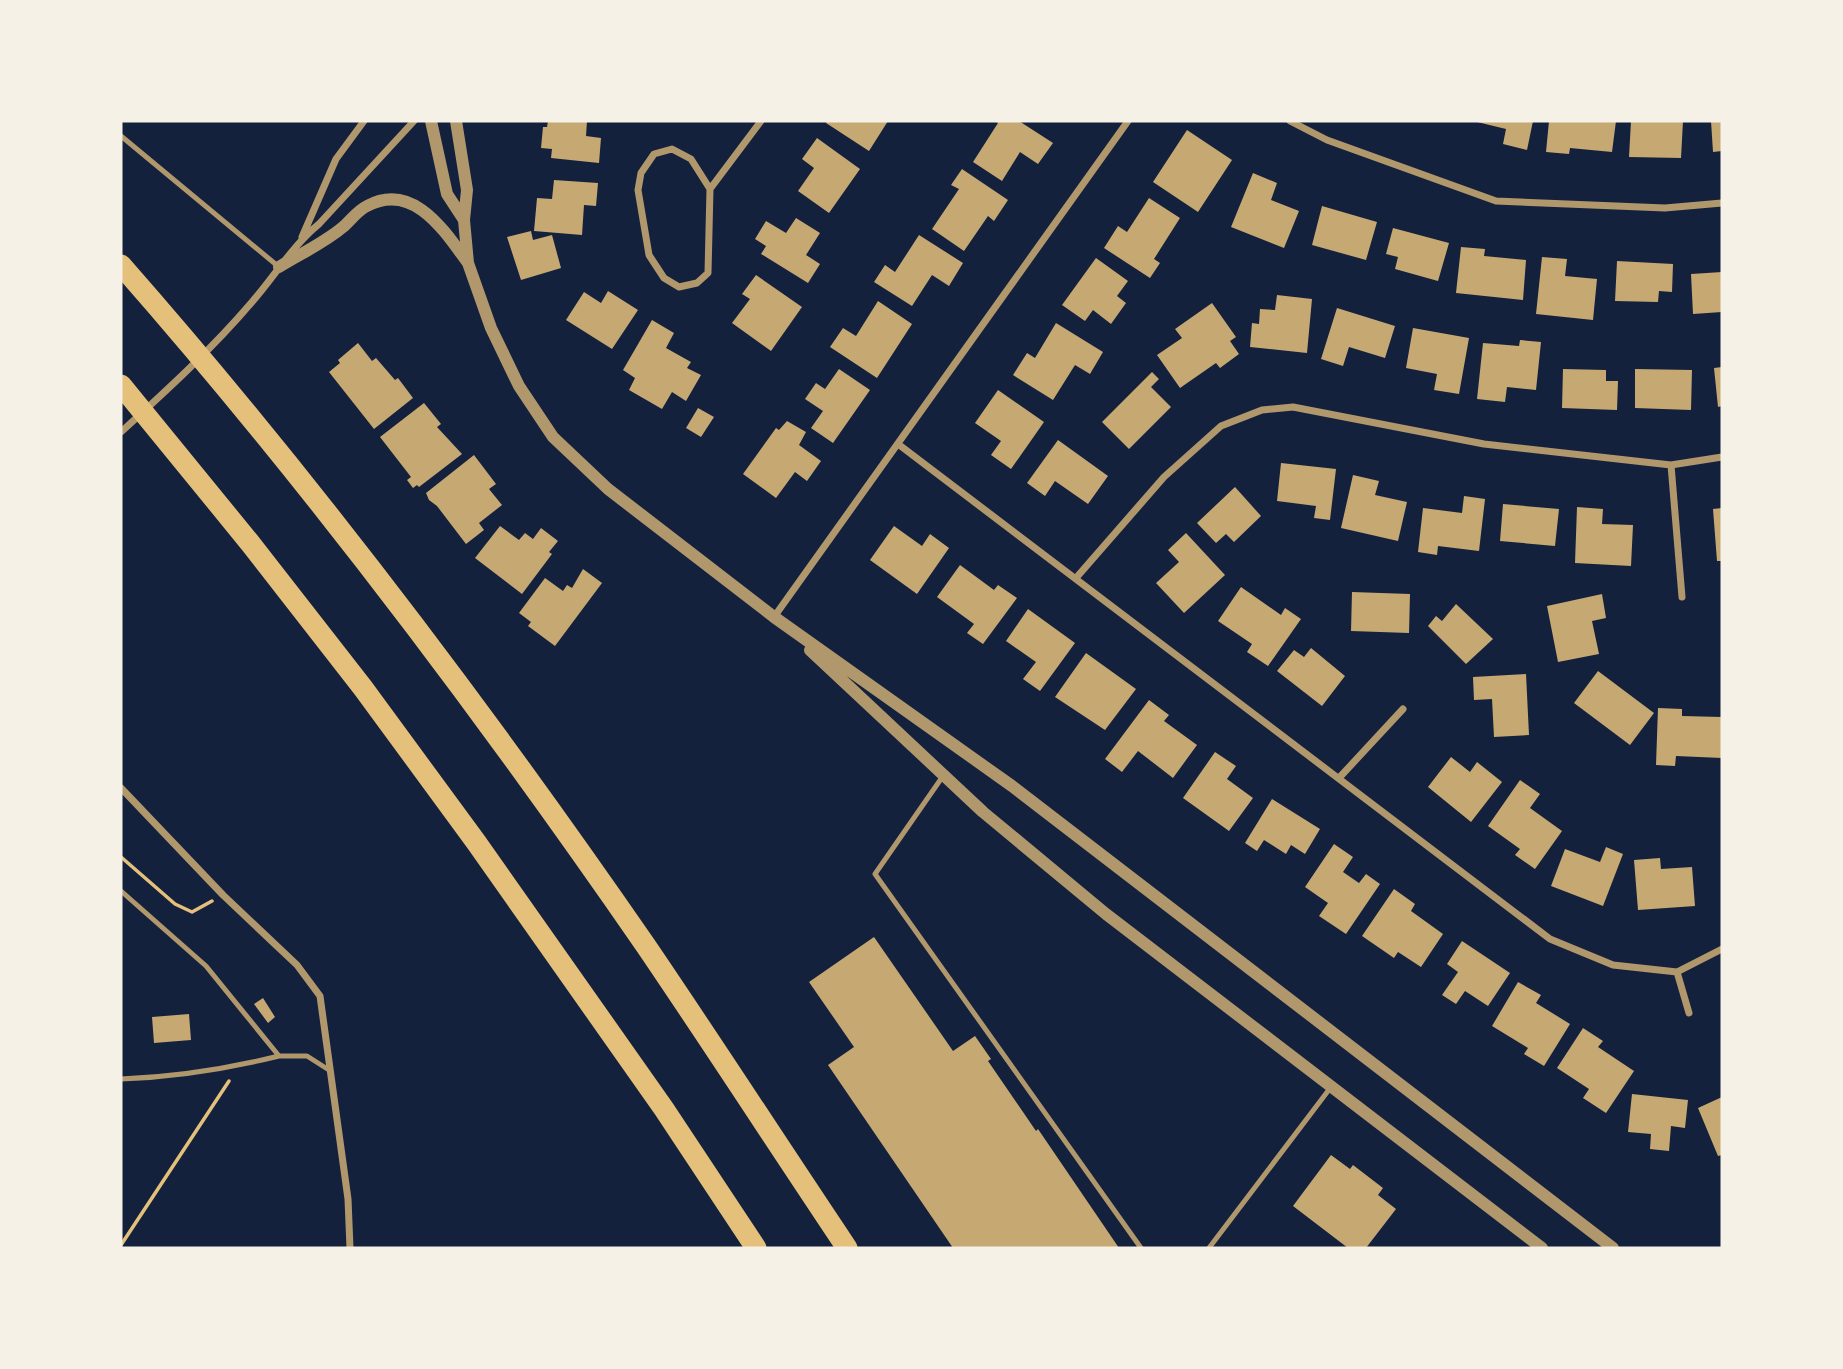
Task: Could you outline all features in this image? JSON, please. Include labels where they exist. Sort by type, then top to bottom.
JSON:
[{"type":"highway","points":[[121,265],[317,499],[437,657],[646,947],[847,1248]]},
{"type":"highway","points":[[121,385],[250,543],[363,688],[476,842],[664,1109],[755,1248]]},
{"type":"highway","points":[[664,1109],[743,1248]]},
{"type":"street","points":[[302,239],[307,221],[336,159],[364,121]]},
{"type":"street","points":[[121,432],[221,335],[253,301],[302,239],[320,224],[414,121]]},
{"type":"street","points":[[431,121],[447,194],[464,220]]},
{"type":"street","points":[[456,121],[467,190],[464,220],[468,264],[491,328],[519,386],[553,437],[608,489],[774,617],[1013,786],[1613,1248]]},
{"type":"street","points":[[710,189],[691,159],[672,149],[654,154],[641,173],[638,190],[649,255],[664,278],[679,287],[697,283],[708,273],[710,189],[761,121]]},
{"type":"street","points":[[774,617],[1128,121]]},
{"type":"street","points":[[1290,121],[1327,141],[1496,201],[1665,208],[1722,203]]},
{"type":"street","points":[[279,267],[342,227],[368,206],[390,200],[426,211],[437,221],[468,264]]},
{"type":"street","points":[[1076,578],[1164,477],[1220,426],[1262,410],[1293,407],[1484,444],[1671,465],[1722,457]]},
{"type":"street","points":[[898,444],[1550,939],[1613,965],[1677,972],[1722,949]]},
{"type":"street","points":[[1671,465],[1682,597]]},
{"type":"street","points":[[774,617],[984,812],[1106,915],[1542,1248]]},
{"type":"street","points":[[1339,778],[1403,709]]},
{"type":"street","points":[[121,788],[223,895],[297,965],[320,996],[348,1199],[350,1248]]},
{"type":"street","points":[[1677,972],[1689,1013]]},
{"type":"lane","points":[[121,136],[279,267]]},
{"type":"lane","points":[[944,774],[875,874],[1141,1248]]},
{"type":"lane","points":[[121,891],[206,966],[279,1056]]},
{"type":"lane","points":[[121,1079],[166,1077],[237,1067],[279,1056],[307,1056],[329,1070]]},
{"type":"lane","points":[[1209,1248],[1331,1087]]},
{"type":"path","points":[[121,857],[175,904],[192,912],[223,895]]},
{"type":"path","points":[[121,1245],[237,1067]]},
{"type":"building","points":[[548,121],[587,121],[586,136],[601,138],[599,163],[551,158],[552,149],[541,148],[543,127],[547,127]]},
{"type":"building","points":[[888,121],[869,151],[826,123]]},
{"type":"building","points":[[995,121],[1019,121],[1053,143],[1038,164],[1020,152],[1002,181],[973,162],[998,123]]},
{"type":"building","points":[[1473,121],[1533,121],[1527,150],[1503,144],[1506,129]]},
{"type":"building","points":[[1549,121],[1616,121],[1612,152],[1570,148],[1569,154],[1546,152]]},
{"type":"building","points":[[1631,121],[1683,121],[1681,158],[1629,157]]},
{"type":"building","points":[[1711,121],[1722,121],[1722,151],[1713,152]]},
{"type":"building","points":[[1187,130],[1232,160],[1198,212],[1153,182]]},
{"type":"building","points":[[817,138],[860,169],[829,213],[798,191],[814,168],[802,159]]},
{"type":"building","points":[[962,169],[1008,200],[994,221],[988,216],[964,251],[932,229],[959,189],[951,185]]},
{"type":"building","points":[[1253,173],[1277,183],[1271,200],[1299,211],[1284,248],[1231,227]]},
{"type":"building","points":[[554,180],[598,183],[596,206],[584,205],[582,235],[534,231],[537,198],[552,199]]},
{"type":"building","points":[[1149,198],[1180,218],[1154,259],[1160,263],[1150,278],[1104,248],[1118,226],[1127,232]]},
{"type":"building","points":[[1322,206],[1377,222],[1366,260],[1312,245]]},
{"type":"building","points":[[796,218],[820,233],[806,255],[820,264],[808,283],[761,254],[766,246],[755,239],[766,221],[786,233]]},
{"type":"building","points":[[1393,228],[1449,243],[1438,281],[1395,269],[1398,257],[1386,254]]},
{"type":"building","points":[[531,231],[533,240],[552,235],[561,268],[521,280],[507,237]]},
{"type":"building","points":[[919,235],[963,263],[949,286],[932,275],[912,306],[874,282],[885,265],[895,272]]},
{"type":"building","points":[[1461,247],[1485,249],[1484,256],[1526,260],[1523,300],[1456,293]]},
{"type":"building","points":[[1542,257],[1567,259],[1565,276],[1597,279],[1593,320],[1536,314]]},
{"type":"building","points":[[1096,258],[1128,281],[1117,296],[1126,303],[1111,324],[1093,310],[1085,321],[1062,305]]},
{"type":"building","points":[[1617,261],[1673,264],[1672,292],[1659,291],[1658,302],[1615,301]]},
{"type":"building","points":[[1722,272],[1722,312],[1693,314],[1691,274]]},
{"type":"building","points":[[756,275],[802,307],[771,351],[732,323],[750,299],[742,294]]},
{"type":"building","points":[[608,291],[638,310],[612,349],[566,320],[584,292],[601,303]]},
{"type":"building","points":[[1277,295],[1312,299],[1307,353],[1250,347],[1252,323],[1259,324],[1260,309],[1275,310]]},
{"type":"building","points":[[878,301],[912,324],[877,378],[830,347],[843,328],[856,336]]},
{"type":"building","points":[[1212,303],[1236,337],[1230,341],[1239,354],[1220,368],[1216,363],[1180,388],[1157,355],[1182,338],[1175,329]]},
{"type":"building","points":[[1337,308],[1395,326],[1385,358],[1349,347],[1343,366],[1321,359]]},
{"type":"building","points":[[652,320],[674,333],[666,348],[691,362],[687,368],[701,375],[686,401],[672,392],[662,409],[629,390],[635,378],[623,370]]},
{"type":"building","points":[[1056,323],[1103,352],[1090,374],[1075,365],[1053,400],[1013,375],[1027,353],[1035,358]]},
{"type":"building","points":[[1413,328],[1469,338],[1459,394],[1434,390],[1437,374],[1406,368]]},
{"type":"building","points":[[1520,340],[1541,342],[1536,390],[1507,387],[1505,402],[1477,399],[1483,343],[1519,346]]},
{"type":"building","points":[[358,343],[372,361],[376,358],[395,380],[398,378],[413,398],[374,429],[329,372],[340,363],[338,360]]},
{"type":"building","points":[[1722,367],[1722,406],[1718,407],[1714,368]]},
{"type":"building","points":[[839,369],[870,390],[833,443],[811,428],[823,411],[805,399],[816,383],[825,389]]},
{"type":"building","points":[[1563,369],[1606,370],[1606,381],[1618,381],[1617,410],[1562,408]]},
{"type":"building","points":[[1635,369],[1692,370],[1691,410],[1635,408]]},
{"type":"building","points":[[1152,372],[1159,379],[1151,387],[1171,407],[1129,449],[1102,422]]},
{"type":"building","points":[[998,390],[1044,422],[1011,469],[991,455],[1001,441],[975,423]]},
{"type":"building","points":[[424,403],[441,424],[437,427],[462,454],[419,487],[417,485],[413,488],[407,480],[411,477],[380,437]]},
{"type":"building","points":[[698,408],[714,417],[701,437],[686,428]]},
{"type":"building","points":[[787,421],[806,432],[799,445],[821,461],[807,481],[795,472],[776,498],[743,474],[776,428],[779,430]]},
{"type":"building","points":[[1058,440],[1108,476],[1088,504],[1055,481],[1045,496],[1027,483]]},
{"type":"building","points":[[474,455],[496,484],[489,489],[502,505],[479,523],[484,530],[466,544],[426,493]]},
{"type":"building","points":[[1281,463],[1336,469],[1330,520],[1314,518],[1316,506],[1277,501]]},
{"type":"building","points":[[1353,475],[1379,481],[1375,495],[1407,502],[1398,541],[1341,528]]},
{"type":"building","points":[[1235,487],[1261,516],[1234,542],[1226,534],[1216,543],[1197,523]]},
{"type":"building","points":[[1464,496],[1485,499],[1479,551],[1438,546],[1437,555],[1418,552],[1423,508],[1462,513]]},
{"type":"building","points":[[1503,504],[1559,509],[1555,546],[1500,541]]},
{"type":"building","points":[[1577,507],[1603,509],[1602,524],[1633,525],[1631,566],[1575,563]]},
{"type":"building","points":[[1722,508],[1722,561],[1717,561],[1713,509]]},
{"type":"building","points":[[500,526],[519,540],[525,533],[533,539],[541,528],[558,541],[549,552],[552,554],[522,594],[475,558]]},
{"type":"building","points":[[894,526],[922,546],[930,534],[949,548],[917,594],[870,560]]},
{"type":"building","points":[[1186,533],[1225,575],[1184,613],[1156,583],[1179,562],[1168,550]]},
{"type":"building","points":[[960,565],[994,590],[998,585],[1017,598],[983,644],[967,633],[974,624],[937,597]]},
{"type":"building","points":[[583,569],[602,583],[555,646],[528,626],[531,622],[519,613],[545,578],[563,591],[567,585],[572,588]]},
{"type":"building","points":[[1241,587],[1281,615],[1285,608],[1301,619],[1268,666],[1247,652],[1252,644],[1218,621]]},
{"type":"building","points":[[1352,592],[1410,594],[1409,633],[1351,631]]},
{"type":"building","points":[[1602,594],[1606,618],[1592,621],[1599,654],[1558,662],[1547,606]]},
{"type":"building","points":[[1456,604],[1493,639],[1466,664],[1428,626],[1436,616],[1442,621]]},
{"type":"building","points":[[1028,609],[1075,643],[1040,691],[1023,679],[1036,662],[1006,641]]},
{"type":"building","points":[[1311,648],[1345,676],[1322,706],[1277,671],[1294,650],[1304,657]]},
{"type":"building","points":[[1086,653],[1136,689],[1105,730],[1055,697]]},
{"type":"building","points":[[1598,671],[1654,713],[1630,745],[1574,703]]},
{"type":"building","points":[[1526,674],[1529,735],[1494,737],[1492,699],[1474,700],[1473,677]]},
{"type":"building","points":[[1149,700],[1169,715],[1164,721],[1197,745],[1173,778],[1138,751],[1122,772],[1105,759]]},
{"type":"building","points":[[1658,708],[1682,709],[1682,716],[1722,717],[1722,758],[1676,756],[1675,766],[1656,765]]},
{"type":"building","points":[[1215,752],[1236,766],[1227,779],[1253,798],[1229,831],[1183,798]]},
{"type":"building","points":[[1451,757],[1470,772],[1477,762],[1502,782],[1471,822],[1428,787]]},
{"type":"building","points":[[1520,780],[1540,794],[1530,808],[1562,831],[1535,869],[1515,855],[1520,849],[1488,826]]},
{"type":"building","points":[[1272,799],[1320,829],[1305,854],[1291,845],[1286,854],[1264,840],[1257,851],[1245,843]]},
{"type":"building","points":[[1334,844],[1353,857],[1343,872],[1359,883],[1366,874],[1380,884],[1346,934],[1319,916],[1328,903],[1305,887]]},
{"type":"building","points":[[1606,847],[1623,854],[1603,906],[1551,886],[1565,849],[1600,862]]},
{"type":"building","points":[[1660,858],[1661,869],[1692,867],[1695,906],[1638,910],[1634,860]]},
{"type":"building","points":[[1394,889],[1415,904],[1411,911],[1443,934],[1421,967],[1398,952],[1394,958],[1362,936]]},
{"type":"building","points":[[874,937],[953,1051],[975,1036],[991,1059],[988,1061],[1119,1248],[953,1248],[828,1065],[854,1047],[809,982]]},
{"type":"building","points":[[1462,941],[1510,973],[1488,1006],[1465,991],[1456,1004],[1442,995],[1458,972],[1447,964]]},
{"type":"building","points":[[1518,982],[1541,995],[1536,1003],[1570,1024],[1544,1066],[1524,1054],[1528,1048],[1492,1026]]},
{"type":"building","points":[[263,998],[275,1017],[268,1023],[254,1004]]},
{"type":"building","points":[[189,1014],[191,1040],[154,1043],[152,1017]]},
{"type":"building","points":[[1583,1028],[1603,1041],[1598,1047],[1634,1071],[1606,1113],[1583,1098],[1589,1089],[1557,1068]]},
{"type":"building","points":[[1632,1094],[1688,1100],[1685,1128],[1671,1126],[1669,1151],[1650,1149],[1651,1134],[1628,1132]]},
{"type":"building","points":[[1722,1097],[1722,1155],[1718,1156],[1698,1108]]},
{"type":"building","points":[[1331,1155],[1350,1169],[1353,1165],[1383,1188],[1378,1195],[1396,1209],[1366,1248],[1348,1248],[1293,1206]]}]
